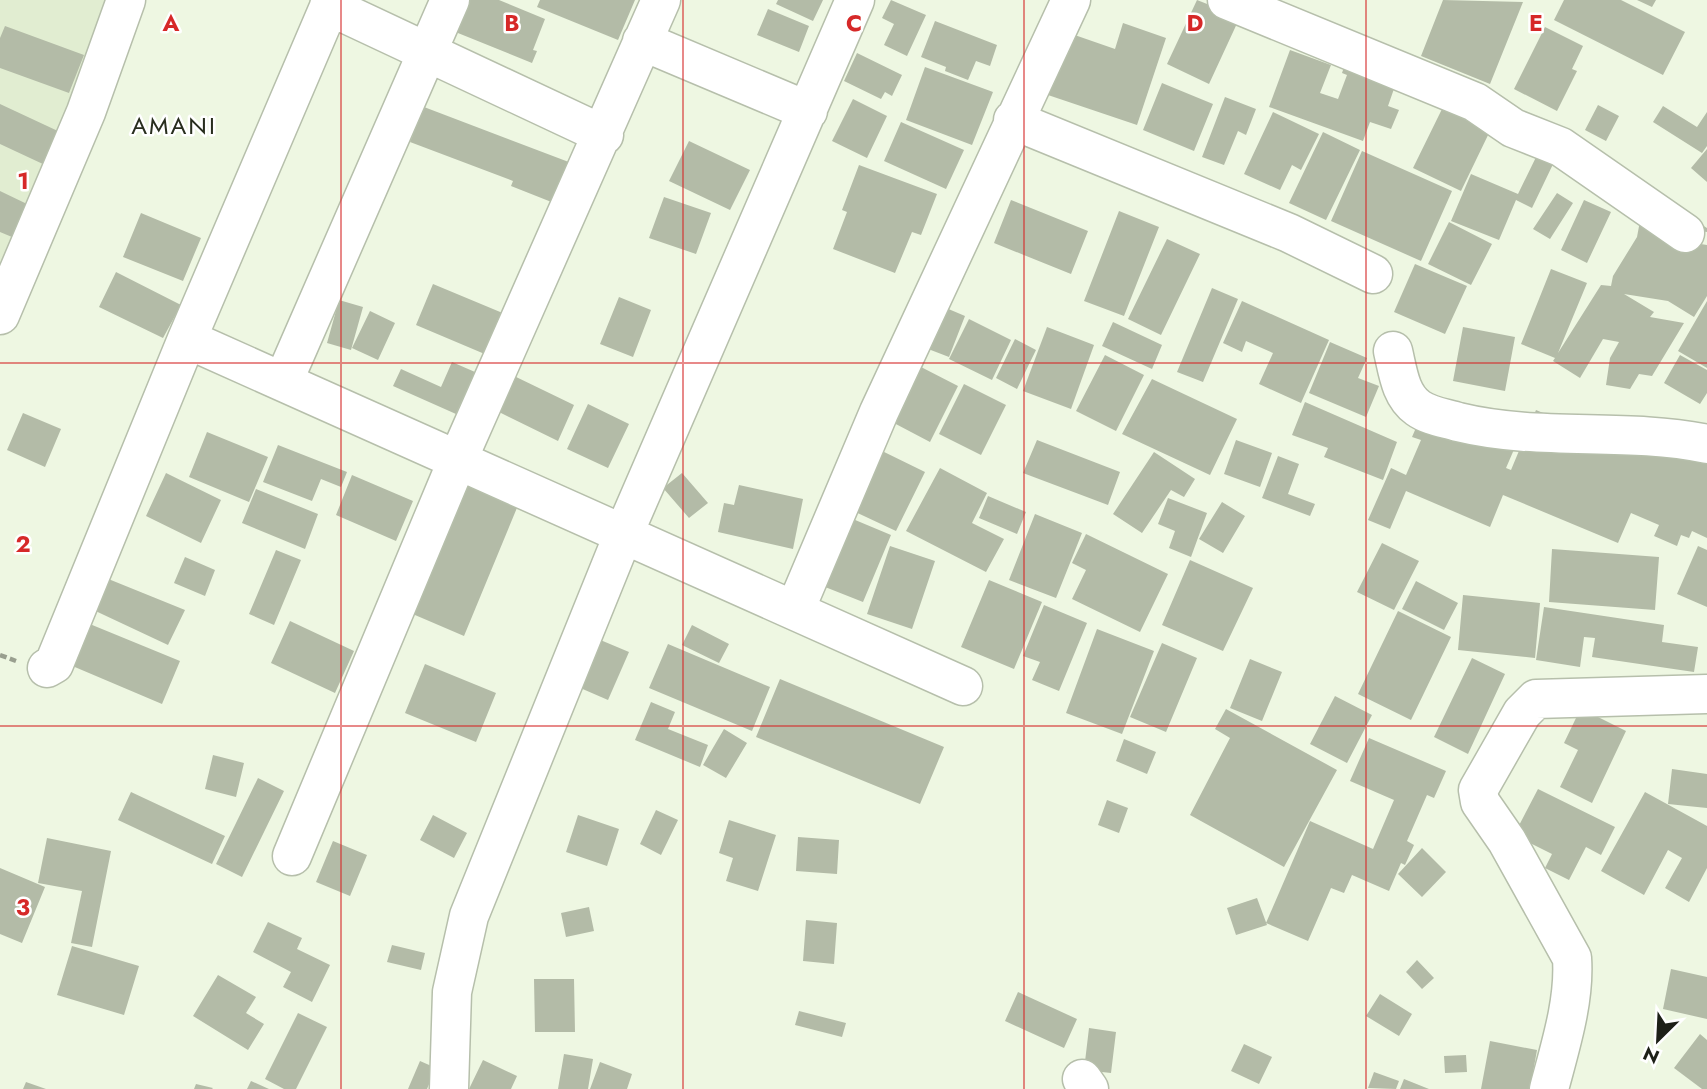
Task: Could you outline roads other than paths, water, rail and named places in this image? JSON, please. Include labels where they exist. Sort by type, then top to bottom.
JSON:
[{"type":"street","points":[[0,315],[86,113],[126,0]]},
{"type":"street","points":[[283,382],[450,0]]},
{"type":"street","points":[[292,856],[458,459],[604,135],[661,0]]},
{"type":"street","points":[[449,1089],[452,992],[469,916],[624,533],[855,0]]},
{"type":"street","points":[[795,610],[879,412],[1071,0]]},
{"type":"street","points":[[1227,0],[1475,103],[1513,128],[1561,147],[1685,233]]},
{"type":"street","points":[[47,668],[54,664],[187,339],[331,3],[604,135]]},
{"type":"street","points":[[642,41],[808,111]]},
{"type":"street","points":[[1013,120],[1289,233],[1373,274]]},
{"type":"street","points":[[187,339],[963,686]]},
{"type":"street","points":[[1393,351],[1404,394],[1419,409],[1433,415],[1472,425],[1542,435],[1649,436],[1707,444]]},
{"type":"street","points":[[1549,1089],[1562,1038],[1573,971],[1572,958],[1507,841],[1480,802],[1478,790],[1522,713],[1536,699],[1707,694]]},
{"type":"district","name":"AMANI","points":[[174,125]]}]
